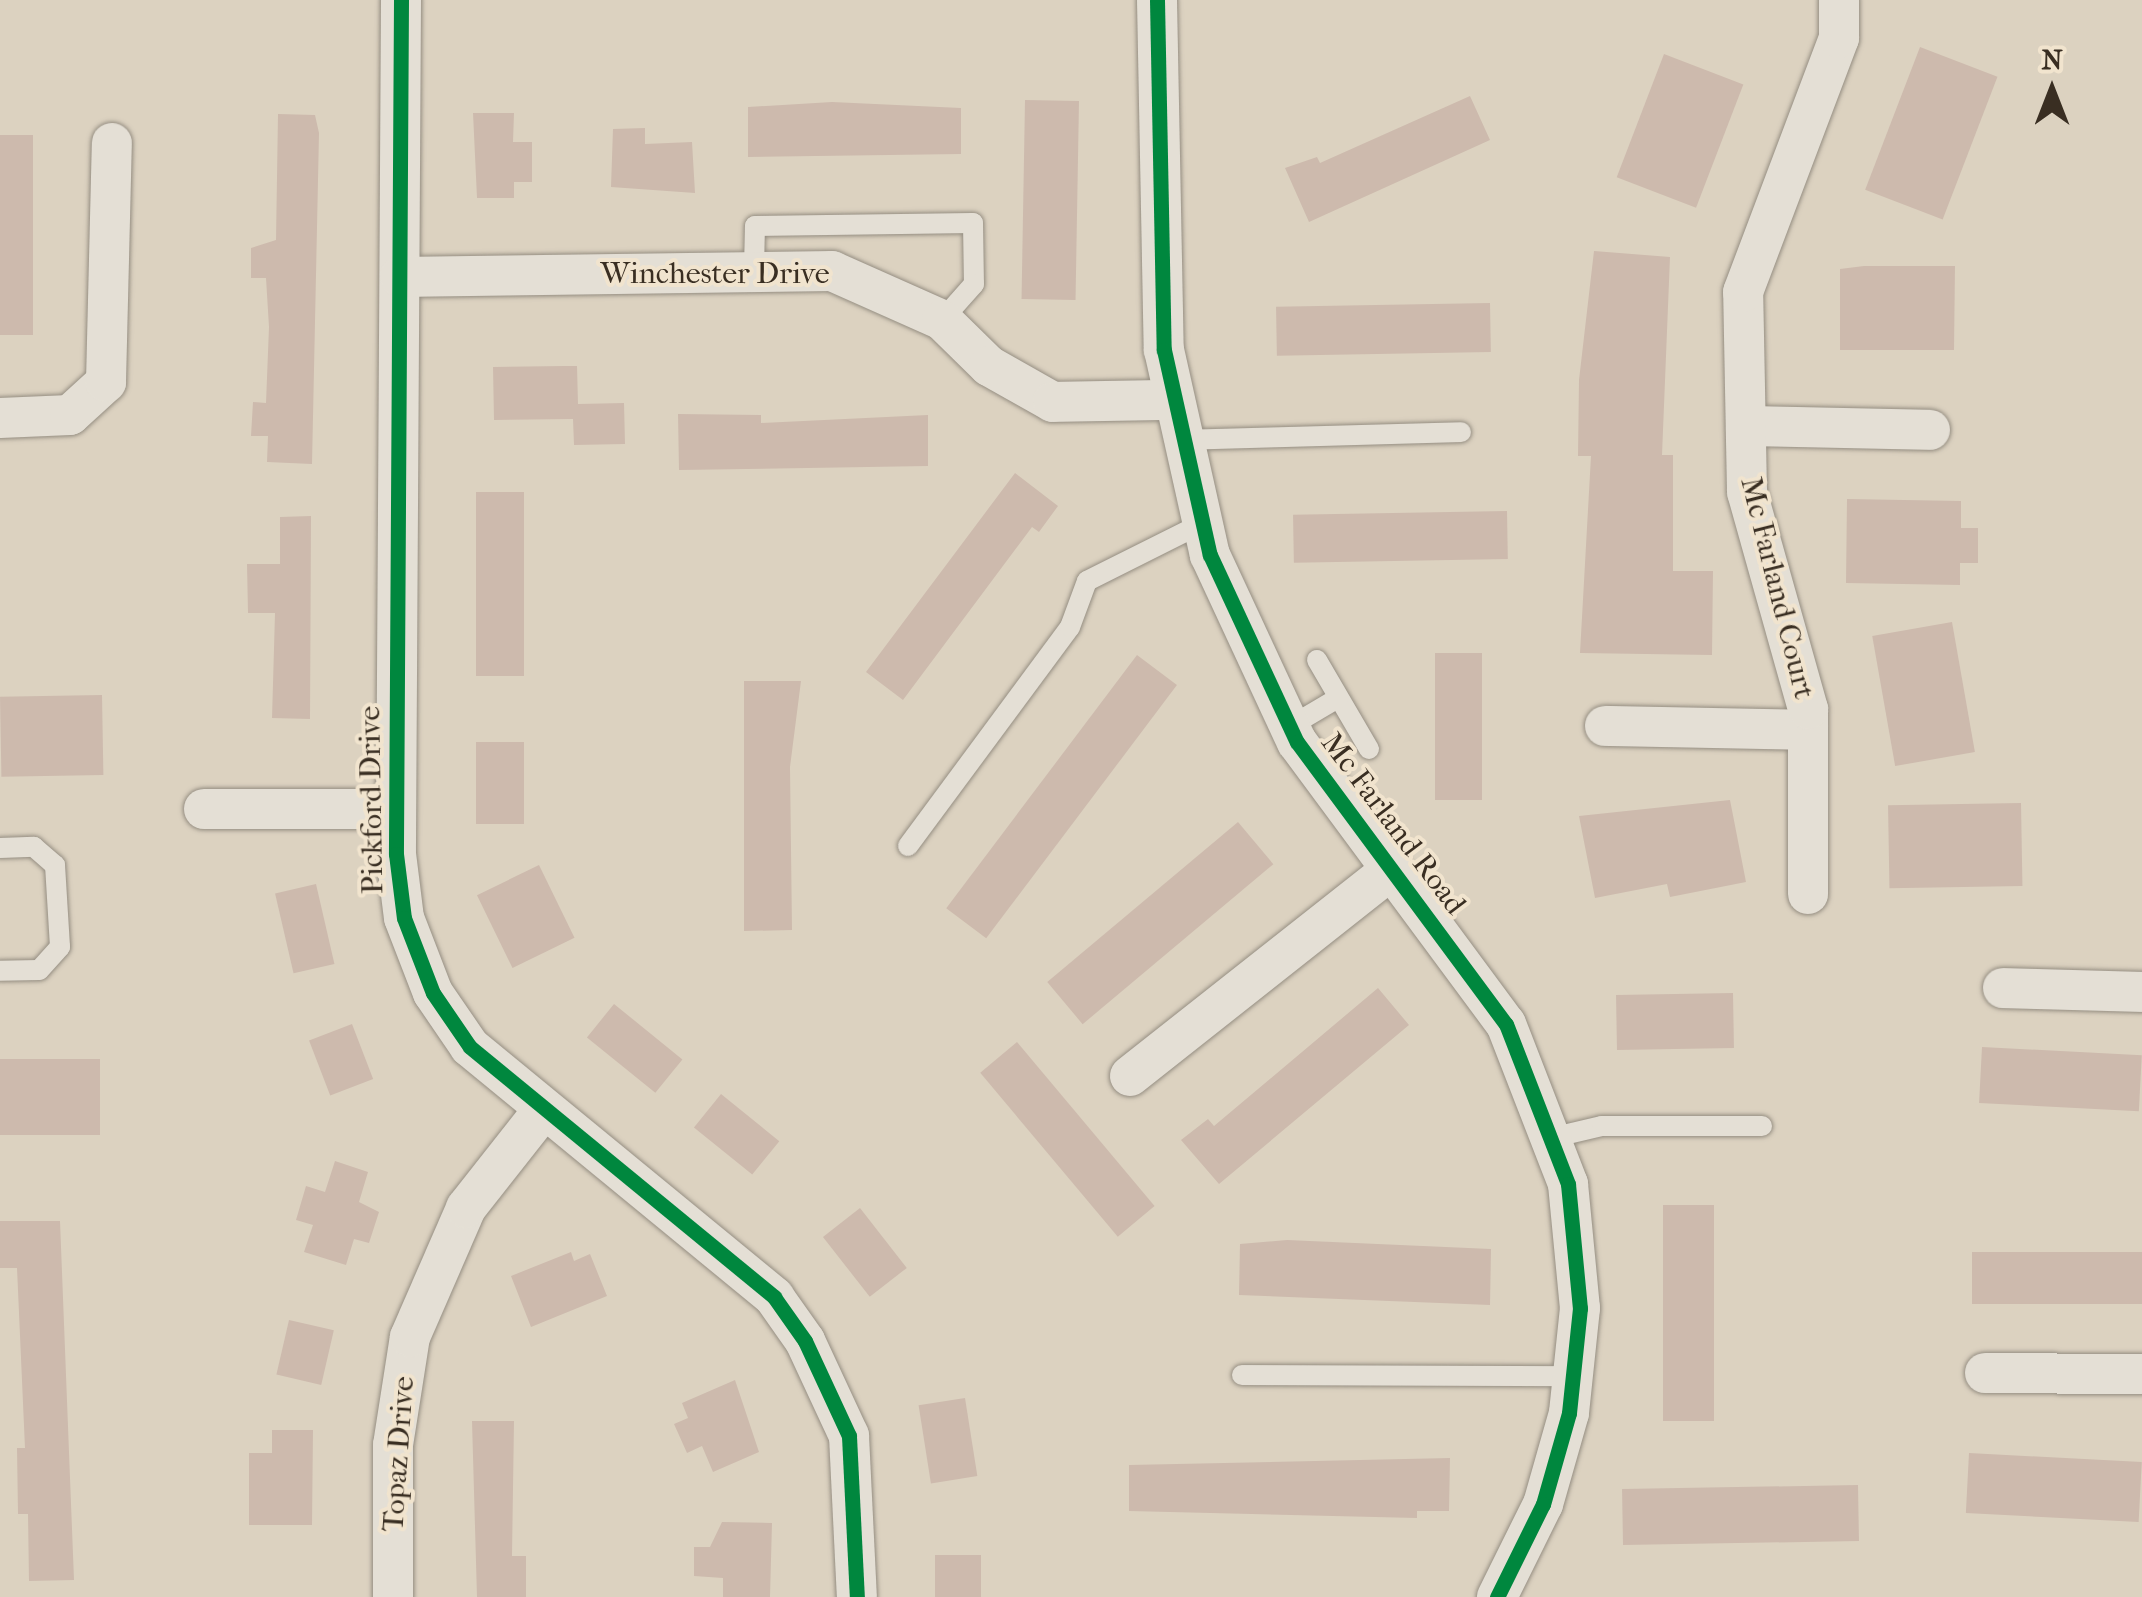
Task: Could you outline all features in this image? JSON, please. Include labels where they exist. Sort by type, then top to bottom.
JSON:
[{"type":"street","name":"Pickford Drive","points":[[401,0],[396,809],[401,903],[433,994],[470,1047],[774,1297],[805,1341],[849,1436],[857,1597]]},
{"type":"street","name":"Mc Farland Road","points":[[1157,0],[1171,400],[1200,524],[1289,727],[1388,872],[1506,1024],[1555,1137],[1577,1244],[1575,1376],[1548,1489],[1497,1597]]},
{"type":"street","name":"Mc Farland Court","points":[[1808,894],[1808,730],[1747,492],[1744,292],[1839,38],[1839,0]]},
{"type":"street","points":[[0,418],[70,415],[106,382],[112,143]]},
{"type":"street","name":"Winchester Drive","points":[[400,276],[832,271],[942,320],[989,366],[1053,402],[1171,400]]},
{"type":"street","points":[[1746,426],[1930,430]]},
{"type":"street","points":[[1605,726],[1808,730]]},
{"type":"street","points":[[204,808],[396,809]]},
{"type":"street","points":[[1130,1076],[1388,872]]},
{"type":"street","points":[[2003,988],[2142,992]]},
{"type":"street","name":"Topaz Drive","points":[[393,1597],[394,1445],[410,1337],[466,1208],[543,1110]]},
{"type":"street","points":[[1986,1372],[2142,1374]]},
{"type":"lane","points":[[754,269],[754,226],[973,223],[974,284],[942,320]]},
{"type":"lane","points":[[1180,440],[1461,432]]},
{"type":"lane","points":[[908,846],[1070,627],[1087,580],[1200,524]]},
{"type":"lane","points":[[1316,660],[1369,749]]},
{"type":"lane","points":[[1289,727],[1338,698]]},
{"type":"lane","points":[[0,848],[34,847],[55,865],[60,947],[39,970],[0,970]]},
{"type":"lane","points":[[1555,1137],[1602,1126],[1762,1126]]},
{"type":"lane","points":[[1242,1375],[1575,1376]]},
{"type":"building","points":[[1920,47],[1997,77],[1943,220],[1865,190]]},
{"type":"building","points":[[1664,54],[1743,84],[1696,208],[1617,177]]},
{"type":"building","points":[[1470,96],[1490,140],[1309,222],[1285,168],[1317,157],[1320,163]]},
{"type":"building","points":[[1025,100],[1079,101],[1076,300],[1022,299]]},
{"type":"building","points":[[832,102],[961,108],[961,154],[748,157],[748,107]]},
{"type":"building","points":[[473,113],[514,113],[513,142],[532,142],[532,182],[514,182],[514,198],[477,198]]},
{"type":"building","points":[[278,114],[315,115],[319,133],[312,464],[267,462],[268,436],[251,436],[253,402],[266,403],[269,327],[266,278],[251,278],[251,248],[276,240]]},
{"type":"building","points":[[645,128],[645,144],[692,142],[695,193],[611,187],[613,129]]},
{"type":"building","points":[[0,135],[33,135],[33,335],[0,335]]},
{"type":"building","points":[[1594,251],[1670,257],[1662,455],[1673,455],[1673,571],[1713,571],[1712,655],[1580,653],[1591,456],[1578,456],[1579,380]]},
{"type":"building","points":[[1955,266],[1954,350],[1840,350],[1840,269]]},
{"type":"building","points":[[1490,303],[1491,352],[1277,356],[1276,307]]},
{"type":"building","points":[[577,366],[578,404],[624,403],[625,444],[574,445],[573,419],[494,420],[493,367]]},
{"type":"building","points":[[678,414],[761,415],[761,423],[928,415],[928,466],[679,470]]},
{"type":"building","points":[[1015,473],[1058,506],[1039,532],[1032,527],[903,700],[866,672]]},
{"type":"building","points":[[476,492],[524,492],[524,676],[476,676]]},
{"type":"building","points":[[1847,499],[1961,501],[1961,528],[1978,528],[1978,563],[1960,563],[1960,585],[1846,583]]},
{"type":"building","points":[[1507,511],[1508,559],[1294,563],[1293,515]]},
{"type":"building","points":[[311,516],[310,719],[272,718],[275,613],[248,613],[247,564],[280,564],[280,517]]},
{"type":"building","points":[[1952,622],[1975,752],[1895,766],[1872,636]]},
{"type":"building","points":[[1435,653],[1482,653],[1482,800],[1435,800]]},
{"type":"building","points":[[1137,655],[1177,685],[986,938],[946,908]]},
{"type":"building","points":[[744,681],[801,681],[790,767],[792,930],[744,931]]},
{"type":"building","points":[[102,695],[103,775],[1,777],[0,697]]},
{"type":"building","points":[[476,742],[524,742],[524,824],[476,824]]},
{"type":"building","points":[[1730,800],[1746,882],[1670,897],[1667,884],[1595,898],[1579,816]]},
{"type":"building","points":[[2021,803],[2022,886],[1889,888],[1888,805]]},
{"type":"building","points":[[1238,822],[1273,864],[1083,1024],[1047,982]]},
{"type":"building","points":[[539,865],[575,938],[512,968],[477,895]]},
{"type":"building","points":[[316,884],[334,964],[294,973],[275,893]]},
{"type":"building","points":[[1378,988],[1409,1025],[1219,1184],[1181,1140],[1208,1119],[1214,1126]]},
{"type":"building","points":[[1733,993],[1734,1048],[1617,1050],[1616,995]]},
{"type":"building","points":[[614,1004],[682,1059],[655,1093],[587,1037]]},
{"type":"building","points":[[352,1024],[373,1079],[330,1096],[309,1040]]},
{"type":"building","points":[[1017,1042],[1155,1206],[1118,1237],[980,1073]]},
{"type":"building","points":[[1982,1047],[2142,1055],[2139,1111],[1979,1103]]},
{"type":"building","points":[[0,1059],[100,1059],[100,1135],[0,1135]]},
{"type":"building","points":[[721,1094],[779,1141],[752,1175],[694,1127]]},
{"type":"building","points":[[335,1161],[368,1172],[359,1202],[379,1212],[369,1243],[354,1239],[346,1265],[304,1252],[313,1225],[296,1220],[306,1186],[325,1192]]},
{"type":"building","points":[[1663,1205],[1714,1205],[1714,1421],[1663,1421]]},
{"type":"building","points":[[860,1208],[907,1268],[870,1297],[823,1237]]},
{"type":"building","points":[[0,1221],[60,1221],[74,1580],[29,1581],[28,1514],[18,1514],[17,1448],[25,1448],[17,1268],[0,1268]]},
{"type":"building","points":[[1287,1240],[1491,1249],[1490,1305],[1239,1295],[1240,1244]]},
{"type":"building","points":[[571,1252],[574,1261],[590,1254],[607,1296],[531,1327],[511,1276]]},
{"type":"building","points":[[1972,1252],[2142,1252],[2142,1304],[1972,1304]]},
{"type":"building","points":[[289,1320],[334,1330],[321,1385],[276,1375]]},
{"type":"building","points":[[735,1380],[759,1452],[713,1472],[702,1446],[687,1453],[674,1424],[688,1418],[682,1403]]},
{"type":"building","points":[[965,1398],[977,1476],[931,1483],[919,1405]]},
{"type":"building","points":[[472,1421],[514,1421],[512,1556],[526,1556],[526,1597],[477,1597]]},
{"type":"building","points":[[272,1430],[313,1430],[312,1525],[249,1525],[249,1453],[272,1453]]},
{"type":"building","points":[[1969,1453],[2142,1462],[2139,1522],[1966,1513]]},
{"type":"building","points":[[1450,1458],[1449,1511],[1417,1511],[1417,1518],[1129,1511],[1129,1465]]},
{"type":"building","points":[[1858,1485],[1859,1541],[1623,1545],[1622,1489]]},
{"type":"building","points":[[722,1522],[772,1523],[770,1597],[723,1597],[723,1578],[694,1576],[694,1547],[710,1547]]},
{"type":"building","points":[[935,1555],[981,1555],[981,1597],[935,1597]]},
{"type":"cycle path","points":[[401,0],[396,854],[404,918],[433,993],[470,1047],[774,1297],[805,1341],[849,1436],[857,1597]]},
{"type":"cycle path","points":[[1157,0],[1164,350],[1210,555],[1297,742],[1506,1024],[1568,1184],[1580,1308],[1569,1413],[1543,1504],[1497,1597]]}]
